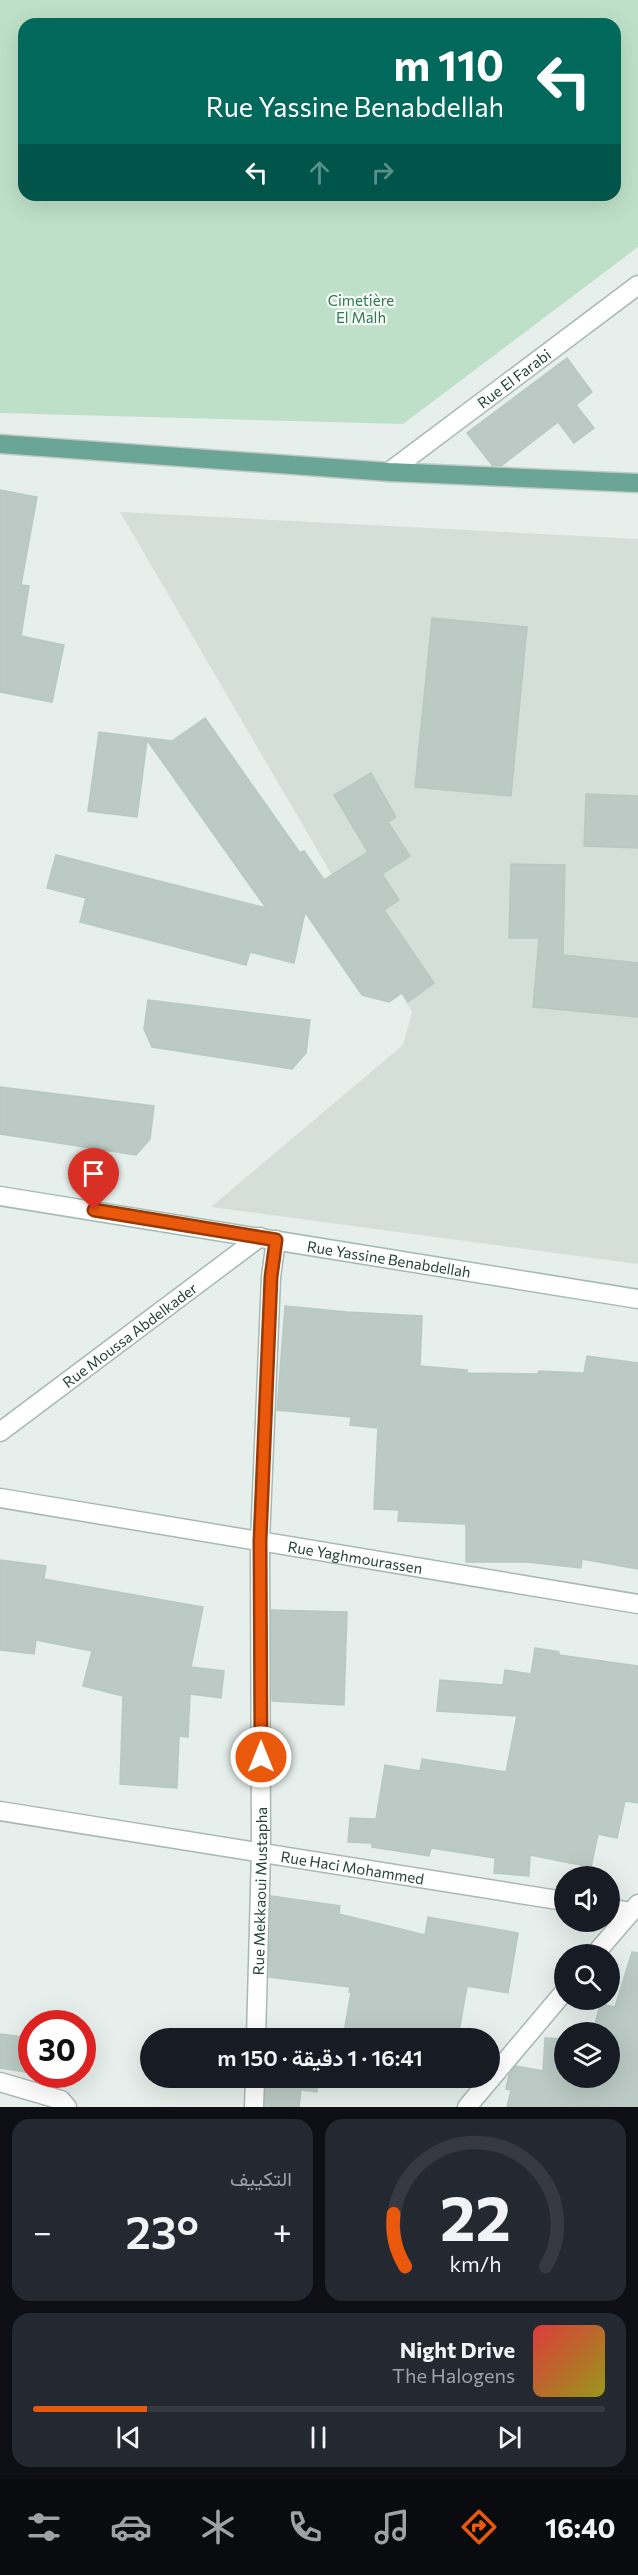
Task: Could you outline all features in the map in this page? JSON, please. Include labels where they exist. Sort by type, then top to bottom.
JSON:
[{"type":"main road","points":[[0,444],[389,472],[638,483]]},
{"type":"street","name":"Rue El Farabi","points":[[389,472],[638,285]]},
{"type":"street","name":"Rue Yassine Benabdellah","points":[[0,1196],[638,1299]]},
{"type":"street","name":"Rue Moussa Abdelkader","points":[[0,1432],[268,1238]]},
{"type":"street","name":"Rue Mekkaoui Mustapha","points":[[256,2028],[261,1852],[260,1541],[271,1277],[268,1238]]},
{"type":"street","name":"Rue Yaghmourassen","points":[[0,1498],[638,1604]]},
{"type":"street","name":"Rue Haci Mohammed","points":[[0,1811],[554,1899]]},
{"type":"street","points":[[603,1944],[634,1908]]},
{"type":"street","points":[[467,2107],[554,2004]]},
{"type":"street","points":[[0,2082],[61,2100],[67,2107]]},
{"type":"street","points":[[254,2107],[255,2088]]},
{"type":"shaded area","points":[[120,512],[638,539],[638,1264],[211,1207],[403,1045],[412,1012]]},
{"type":"green space","name":"Cimetière El Malh","points":[[0,0],[638,0],[638,247],[403,424],[0,413]]},
{"type":"building","points":[[567,358],[592,392],[576,405],[594,428],[574,443],[558,422],[501,466],[492,465],[467,433]]},
{"type":"building","points":[[0,490],[37,497],[21,585],[29,586],[21,636],[64,645],[52,702],[0,692]]},
{"type":"building","points":[[432,618],[527,627],[511,796],[415,787]]},
{"type":"building","points":[[205,718],[300,853],[304,851],[324,880],[368,852],[334,795],[371,773],[396,817],[388,822],[410,856],[382,874],[399,900],[384,910],[434,983],[408,1002],[402,993],[389,1002],[362,995],[305,912],[294,963],[250,952],[246,965],[80,922],[86,898],[47,888],[56,855],[266,908],[147,740],[137,817],[88,811],[99,732],[172,741]]},
{"type":"building","points":[[586,794],[638,796],[638,848],[584,846]]},
{"type":"building","points":[[511,864],[565,865],[563,955],[638,963],[638,1017],[533,1007],[539,938],[509,938]]},
{"type":"building","points":[[148,1000],[310,1020],[306,1053],[292,1069],[152,1047],[144,1029]]},
{"type":"building","points":[[0,1087],[154,1106],[150,1139],[136,1155],[0,1134]]},
{"type":"building","points":[[285,1306],[422,1316],[420,1366],[467,1370],[467,1373],[538,1374],[539,1371],[584,1373],[587,1356],[638,1363],[638,1569],[582,1559],[581,1568],[527,1562],[466,1562],[466,1524],[398,1521],[399,1510],[374,1509],[378,1428],[350,1425],[351,1417],[277,1410]]},
{"type":"building","points":[[0,1560],[46,1566],[44,1579],[203,1607],[191,1667],[224,1671],[221,1698],[190,1694],[188,1737],[179,1736],[177,1788],[120,1784],[123,1696],[83,1686],[92,1651],[36,1640],[34,1654],[0,1650]]},
{"type":"building","points":[[271,1610],[347,1612],[344,1705],[272,1701]]},
{"type":"building","points":[[535,1648],[559,1652],[559,1655],[638,1666],[638,1803],[625,1801],[617,1838],[598,1834],[591,1866],[530,1855],[529,1876],[494,1873],[495,1858],[431,1848],[429,1856],[372,1847],[372,1843],[348,1842],[350,1818],[376,1819],[385,1765],[420,1771],[422,1759],[506,1772],[517,1716],[437,1711],[440,1680],[503,1685],[505,1670],[531,1674]]},
{"type":"building","points":[[271,1896],[340,1906],[339,1914],[425,1935],[428,1917],[518,1933],[508,1993],[467,1986],[460,2028],[345,2028],[350,1987],[269,1977]]},
{"type":"building","points":[[632,1952],[638,1953],[638,2107],[507,2107],[511,2090],[506,2089],[509,2075],[516,2066],[543,2071],[545,2038],[554,2038],[554,2088],[620,2088],[620,2022],[596,2022],[598,2010],[620,2010],[620,1991]]},
{"type":"building","points":[[0,2034],[18,2036],[18,2071],[0,2068]]},
{"type":"building","points":[[266,2088],[318,2088],[317,2092],[301,2090],[299,2107],[265,2106]]},
{"type":"route","points":[[94,1210],[276,1240],[271,1277],[260,1541],[261,1757]]}]
